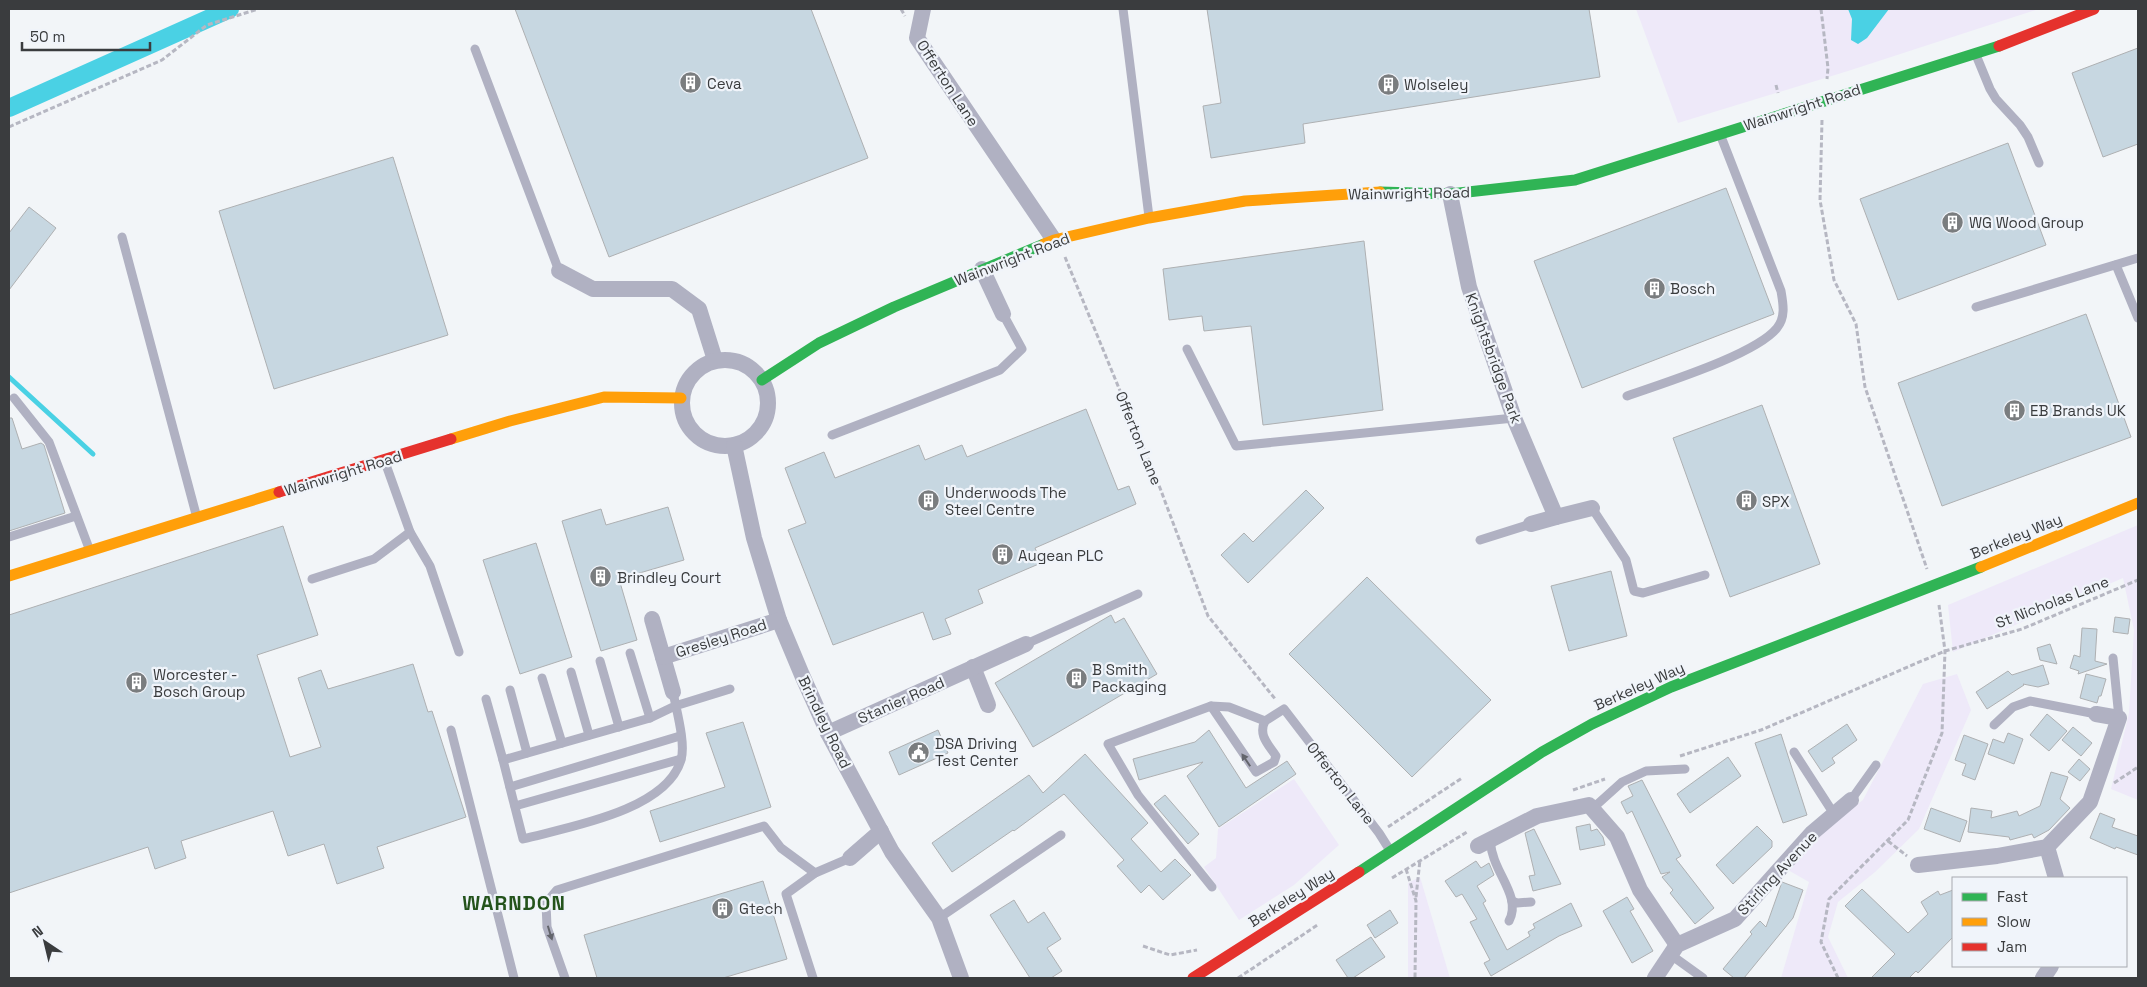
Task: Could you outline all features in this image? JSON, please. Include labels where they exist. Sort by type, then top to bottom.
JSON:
[{"type":"street","name":"Offerton Lane","points":[[923,9],[917,38],[1054,240]]},
{"type":"street","name":"Wainwright Road","points":[[762,380],[819,343],[894,307],[1054,240],[1149,218],[1245,201],[1370,192],[1450,194],[1575,180],[2044,30],[2094,9]]},
{"type":"street","name":"Knightsbridge Park","points":[[1450,194],[1469,286],[1514,418],[1556,517]]},
{"type":"street","points":[[982,269],[1003,314]]},
{"type":"street","points":[[559,271],[594,289],[672,290],[699,309],[714,360]]},
{"type":"street","points":[[728,359],[742,362],[762,380],[767,393],[768,407],[765,420],[758,432],[747,440],[734,445],[720,446],[707,443],[696,435],[687,424],[682,412],[681,398],[685,385],[692,374],[714,360],[728,359]]},
{"type":"street","name":"Wainwright Road","points":[[9,576],[510,421],[604,396],[681,398]]},
{"type":"street","name":"Brindley Road","points":[[734,445],[754,538],[779,620],[828,733],[892,852],[939,918],[961,978]]},
{"type":"street","name":"Berkeley Way","points":[[1193,978],[1391,852],[1542,752],[1610,715],[1671,687],[1935,585],[2138,503]]},
{"type":"street","points":[[1531,524],[1592,508]]},
{"type":"street","name":"Gresley Road","points":[[652,619],[674,699]]},
{"type":"street","name":"Gresley Road","points":[[663,656],[779,620]]},
{"type":"street","name":"Stanier Road","points":[[828,733],[1026,644]]},
{"type":"street","points":[[973,668],[988,705]]},
{"type":"street","points":[[1918,865],[1997,856],[2047,847],[2090,802],[2119,718],[2096,714]]},
{"type":"street","name":"Stirling Avenue","points":[[1674,950],[1735,919],[1812,833],[1851,800]]},
{"type":"street","points":[[1484,843],[1537,816],[1589,805],[1617,837],[1640,890],[1674,950],[1655,978]]},
{"type":"street","points":[[850,858],[881,831]]},
{"type":"street","points":[[2047,847],[2056,877]]},
{"type":"lane","points":[[1123,9],[1149,218]]},
{"type":"lane","points":[[475,49],[559,271]]},
{"type":"lane","points":[[1974,53],[1993,94],[2020,125],[2028,137],[2039,163]]},
{"type":"lane","points":[[1627,396],[1745,351],[1778,327],[1784,309],[1781,291],[1720,134]]},
{"type":"lane","points":[[122,238],[197,518]]},
{"type":"lane","points":[[1976,307],[2138,258]]},
{"type":"lane","points":[[2116,265],[2138,318]]},
{"type":"lane","points":[[832,435],[1000,370],[1022,349],[1003,314]]},
{"type":"lane","points":[[1187,349],[1236,446],[1514,418]]},
{"type":"lane","points":[[14,398],[49,442],[90,551]]},
{"type":"lane","points":[[384,460],[410,532],[430,566],[459,652]]},
{"type":"lane","points":[[1592,508],[1626,560],[1634,591],[1643,593],[1705,574]]},
{"type":"lane","points":[[9,537],[76,516]]},
{"type":"lane","points":[[1480,540],[1531,524]]},
{"type":"lane","points":[[312,579],[374,559],[410,532]]},
{"type":"lane","points":[[1026,644],[1138,594]]},
{"type":"lane","points":[[630,653],[650,718]]},
{"type":"lane","points":[[2113,658],[2119,718]]},
{"type":"lane","points":[[600,661],[619,727]]},
{"type":"lane","points":[[570,672],[589,735]]},
{"type":"lane","points":[[542,678],[562,743]]},
{"type":"lane","points":[[503,760],[650,718],[674,699],[730,689]]},
{"type":"lane","points":[[510,690],[527,753]]},
{"type":"lane","points":[[486,699],[523,839],[624,811],[667,785],[681,760],[680,736],[674,699]]},
{"type":"lane","points":[[1994,725],[2013,707],[2030,701],[2096,714]]},
{"type":"lane","points":[[1211,706],[1256,772],[1274,762],[1276,756],[1262,736],[1262,728],[1265,721],[1284,709]]},
{"type":"lane","points":[[1212,887],[1138,795],[1108,744],[1211,706],[1229,708],[1265,721]]},
{"type":"lane","name":"Offerton Lane","points":[[1284,709],[1380,833],[1391,852]]},
{"type":"lane","points":[[451,730],[514,978]]},
{"type":"lane","points":[[510,787],[680,736]]},
{"type":"lane","points":[[1794,752],[1834,814]]},
{"type":"lane","points":[[515,806],[681,760]]},
{"type":"lane","points":[[1851,800],[1876,765]]},
{"type":"lane","points":[[1592,809],[1622,782],[1646,771],[1685,769]]},
{"type":"lane","points":[[565,978],[547,927],[546,903],[557,890],[764,826],[780,848],[815,873]]},
{"type":"lane","points":[[939,918],[1061,835]]},
{"type":"lane","points":[[1484,843],[1493,856],[1512,900],[1512,915],[1509,921]]},
{"type":"lane","points":[[813,978],[786,894],[815,873],[850,858]]},
{"type":"lane","points":[[1512,900],[1518,903],[1531,902]]},
{"type":"lane","points":[[1674,950],[1703,978]]},
{"type":"path","points":[[9,126],[162,60],[207,25],[258,9]]},
{"type":"path","points":[[1821,9],[1828,68],[1822,122],[1820,200],[1834,280],[1856,324],[1865,387],[1928,572]]},
{"type":"path","name":"Offerton Lane","points":[[1054,240],[1065,257],[1160,488],[1208,616],[1284,709]]},
{"type":"path","name":"St Nicholas Lane","points":[[1945,651],[2022,629],[2138,580]]},
{"type":"path","points":[[1838,978],[1821,942],[1830,899],[1908,820],[1942,733],[1945,651],[1939,604]]},
{"type":"path","points":[[1888,841],[1918,865]]},
{"type":"path","points":[[1415,978],[1416,900],[1420,860]]},
{"type":"path","points":[[1390,879],[1406,869],[1416,900]]},
{"type":"path","points":[[1238,978],[1325,920]]},
{"type":"shaded area","points":[[1636,9],[2039,9],[1848,71],[1678,123]]},
{"type":"shaded area","points":[[2138,525],[2138,800],[2111,789],[2129,713],[2134,630],[2123,578],[1953,652],[1948,605]]},
{"type":"shaded area","points":[[1957,674],[1971,710],[1919,829],[1875,872],[1838,902],[1828,937],[1848,978],[1781,978],[1809,882],[1788,870],[1820,833],[1863,800],[1923,684]]},
{"type":"shaded area","points":[[1294,779],[1339,845],[1294,885],[1239,920],[1204,867],[1216,858],[1218,829]]},
{"type":"shaded area","points":[[1420,877],[1450,978],[1408,978],[1408,883]]},
{"type":"water","points":[[1848,9],[1889,9],[1867,38],[1858,44],[1851,40],[1852,19]]},
{"type":"building","name":"Ceva","points":[[515,9],[811,9],[868,158],[609,257]]},
{"type":"building","name":"Wolseley","points":[[1207,9],[1589,9],[1600,77],[1303,124],[1305,143],[1211,158],[1203,106],[1221,103]]},
{"type":"building","points":[[2138,48],[2138,144],[2103,157],[2072,73]]},
{"type":"building","name":"WG Wood Group","points":[[2008,143],[2046,245],[1898,300],[1860,199]]},
{"type":"building","points":[[393,157],[448,335],[274,389],[219,211]]},
{"type":"building","name":"Bosch","points":[[1726,188],[1774,314],[1582,388],[1534,261]]},
{"type":"building","points":[[29,207],[56,228],[9,290],[9,233]]},
{"type":"building","points":[[1364,241],[1383,410],[1263,425],[1251,326],[1204,331],[1202,316],[1169,320],[1163,269]]},
{"type":"building","name":"EB Brands UK","points":[[2086,314],[2131,437],[1942,506],[1898,383]]},
{"type":"building","name":"SPX","points":[[1762,405],[1820,564],[1730,597],[1673,438]]},
{"type":"building","name":"Underwoods The Steel Centre","points":[[1086,409],[1118,490],[1129,486],[1136,504],[1035,548],[1041,563],[978,590],[983,603],[945,619],[951,634],[933,640],[923,612],[833,645],[788,530],[806,523],[785,468],[824,452],[835,478],[919,445],[925,460],[962,445],[967,457]]},
{"type":"building","points":[[9,418],[12,418],[22,449],[41,443],[44,445],[65,513],[9,531]]},
{"type":"building","points":[[1306,490],[1324,508],[1248,583],[1221,555],[1244,533],[1253,542]]},
{"type":"building","name":"Brindley Court","points":[[668,507],[684,560],[619,579],[637,640],[601,651],[562,521],[601,509],[606,525]]},
{"type":"building","name":"Worcester - Bosch Group","points":[[283,526],[318,635],[257,655],[290,757],[321,747],[298,678],[321,670],[328,689],[413,664],[428,712],[432,711],[466,817],[377,847],[384,868],[337,884],[324,844],[288,856],[273,811],[181,841],[186,858],[155,869],[148,847],[9,893],[9,615]]},
{"type":"building","points":[[536,543],[572,657],[520,674],[483,560]]},
{"type":"building","points":[[1611,571],[1627,636],[1569,651],[1551,586]]},
{"type":"building","points":[[1367,577],[1491,700],[1412,777],[1289,654]]},
{"type":"building","name":"B Smith Packaging","points":[[1111,615],[1115,623],[1124,618],[1157,674],[1033,747],[995,683]]},
{"type":"building","points":[[2115,617],[2130,619],[2128,634],[2113,632]]},
{"type":"building","points":[[2082,628],[2097,629],[2095,661],[2107,664],[2078,674],[2079,671],[2070,668],[2074,655],[2080,657]]},
{"type":"building","points":[[2050,644],[2057,664],[2040,660],[2037,648]]},
{"type":"building","points":[[2043,665],[2049,684],[2038,687],[2023,684],[1987,709],[1976,692],[2008,671],[2012,675]]},
{"type":"building","points":[[2086,674],[2106,679],[2097,703],[2080,698]]},
{"type":"building","points":[[2047,714],[2067,731],[2049,751],[2030,735]]},
{"type":"building","points":[[743,722],[771,807],[660,842],[650,811],[725,787],[706,733]]},
{"type":"building","points":[[1847,724],[1857,740],[1832,758],[1835,763],[1822,772],[1808,751]]},
{"type":"building","points":[[2073,727],[2092,743],[2081,756],[2062,740]]},
{"type":"building","name":"DSA Driving Test Center","points":[[938,730],[948,753],[899,775],[889,752]]},
{"type":"building","points":[[1209,730],[1246,788],[1287,761],[1296,774],[1219,827],[1187,776],[1203,762],[1139,780],[1133,759],[1195,742]]},
{"type":"building","points":[[2008,733],[2023,739],[2014,764],[1988,754],[1993,739],[2004,743]]},
{"type":"building","points":[[1781,734],[1807,815],[1783,823],[1755,743]]},
{"type":"building","points":[[1964,735],[1988,744],[1975,780],[1962,775],[1966,764],[1955,760]]},
{"type":"building","points":[[1085,754],[1148,823],[1131,839],[1161,872],[1175,859],[1191,875],[1163,900],[1149,885],[1141,893],[1117,866],[1124,860],[1064,794],[1014,831],[952,872],[932,843],[1029,775],[1043,793]]},
{"type":"building","points":[[1728,757],[1741,776],[1690,813],[1677,794]]},
{"type":"building","points":[[2079,759],[2090,769],[2080,781],[2068,772]]},
{"type":"building","points":[[2051,772],[2068,777],[2060,799],[2070,808],[2049,830],[2034,838],[2032,834],[2010,840],[2009,837],[1968,832],[1971,808],[1992,811],[1991,818],[2017,811],[2019,816],[2040,806]]},
{"type":"building","points":[[1642,780],[1681,856],[1676,859],[1714,908],[1695,924],[1670,893],[1673,890],[1662,877],[1670,872],[1661,874],[1632,811],[1627,814],[1621,802],[1633,796],[1628,786]]},
{"type":"building","points":[[1165,795],[1199,834],[1188,844],[1154,804]]},
{"type":"building","points":[[1931,808],[1967,821],[1960,842],[1924,829]]},
{"type":"building","points":[[2100,813],[2115,819],[2112,827],[2138,836],[2138,855],[2116,847],[2115,849],[2090,838]]},
{"type":"building","points":[[1590,824],[1591,831],[1597,829],[1603,837],[1605,845],[1580,850],[1576,827]]},
{"type":"building","points":[[1757,826],[1772,841],[1772,847],[1733,884],[1716,865]]},
{"type":"building","points":[[1534,829],[1561,884],[1533,891],[1529,876],[1535,875],[1525,833]]},
{"type":"building","points":[[1476,861],[1481,868],[1489,863],[1494,875],[1477,886],[1486,901],[1483,903],[1507,950],[1530,936],[1528,932],[1535,928],[1533,924],[1571,903],[1582,926],[1559,936],[1491,976],[1484,963],[1490,960],[1470,922],[1477,919],[1462,894],[1456,897],[1445,881]]},
{"type":"building","name":"Gtech","points":[[763,881],[787,959],[723,978],[597,978],[584,935]]},
{"type":"building","points":[[1782,882],[1803,890],[1793,918],[1744,978],[1734,978],[1723,969],[1752,934],[1750,932],[1760,921],[1766,927]]},
{"type":"building","points":[[1862,889],[1908,933],[1928,914],[1921,902],[1938,891],[1940,895],[1952,890],[1952,938],[1918,973],[1916,971],[1909,978],[1871,978],[1895,954],[1845,906]]},
{"type":"building","points":[[1627,897],[1634,909],[1630,911],[1653,951],[1632,963],[1603,911]]},
{"type":"building","points":[[1014,900],[1028,923],[1044,912],[1061,939],[1047,948],[1062,971],[1051,978],[1030,978],[990,915]]},
{"type":"building","points":[[1390,910],[1398,923],[1375,938],[1367,925]]},
{"type":"building","points":[[1371,937],[1385,957],[1353,978],[1348,978],[1336,960]]},
{"type":"waterway","points":[[9,108],[230,9]]},
{"type":"waterway","points":[[9,377],[93,454]]},
{"type":"traffic: fast","points":[[1380,192],[1450,194],[1575,180],[1999,46]]},
{"type":"traffic: fast","points":[[762,380],[819,343],[894,307],[1044,244]]},
{"type":"traffic: fast","points":[[1359,872],[1542,752],[1592,724],[1671,687],[1981,567]]},
{"type":"traffic: slow","points":[[1044,244],[1149,218],[1245,201],[1380,192]]},
{"type":"traffic: slow","points":[[451,439],[510,421],[604,397],[681,398]]},
{"type":"traffic: slow","points":[[9,576],[279,492]]},
{"type":"traffic: slow","points":[[1981,567],[2138,503]]},
{"type":"traffic: jam","points":[[1999,46],[2094,9]]},
{"type":"traffic: jam","points":[[279,492],[451,439]]},
{"type":"traffic: jam","points":[[1193,978],[1359,872]]},
{"type":"place","name":"Ceva","points":[[691,83]]},
{"type":"place","name":"Wolseley","points":[[1388,84]]},
{"type":"place","name":"WG Wood Group","points":[[1953,222]]},
{"type":"place","name":"Bosch","points":[[1654,288]]},
{"type":"place","name":"EB Brands UK","points":[[2014,410]]},
{"type":"place","name":"Underwoods The Steel Centre","points":[[929,501]]},
{"type":"place","name":"SPX","points":[[1746,501]]},
{"type":"place","name":"Augean PLC","points":[[1002,555]]},
{"type":"place","name":"Brindley Court","points":[[601,577]]},
{"type":"place","name":"B Smith Packaging","points":[[1076,678]]},
{"type":"place","name":"Worcester - Bosch Group","points":[[137,683]]},
{"type":"place","name":"DSA Driving Test Center","points":[[919,752]]},
{"type":"place","name":"Gtech","points":[[723,908]]},
{"type":"district","name":"WARNDON","points":[[514,903]]}]
